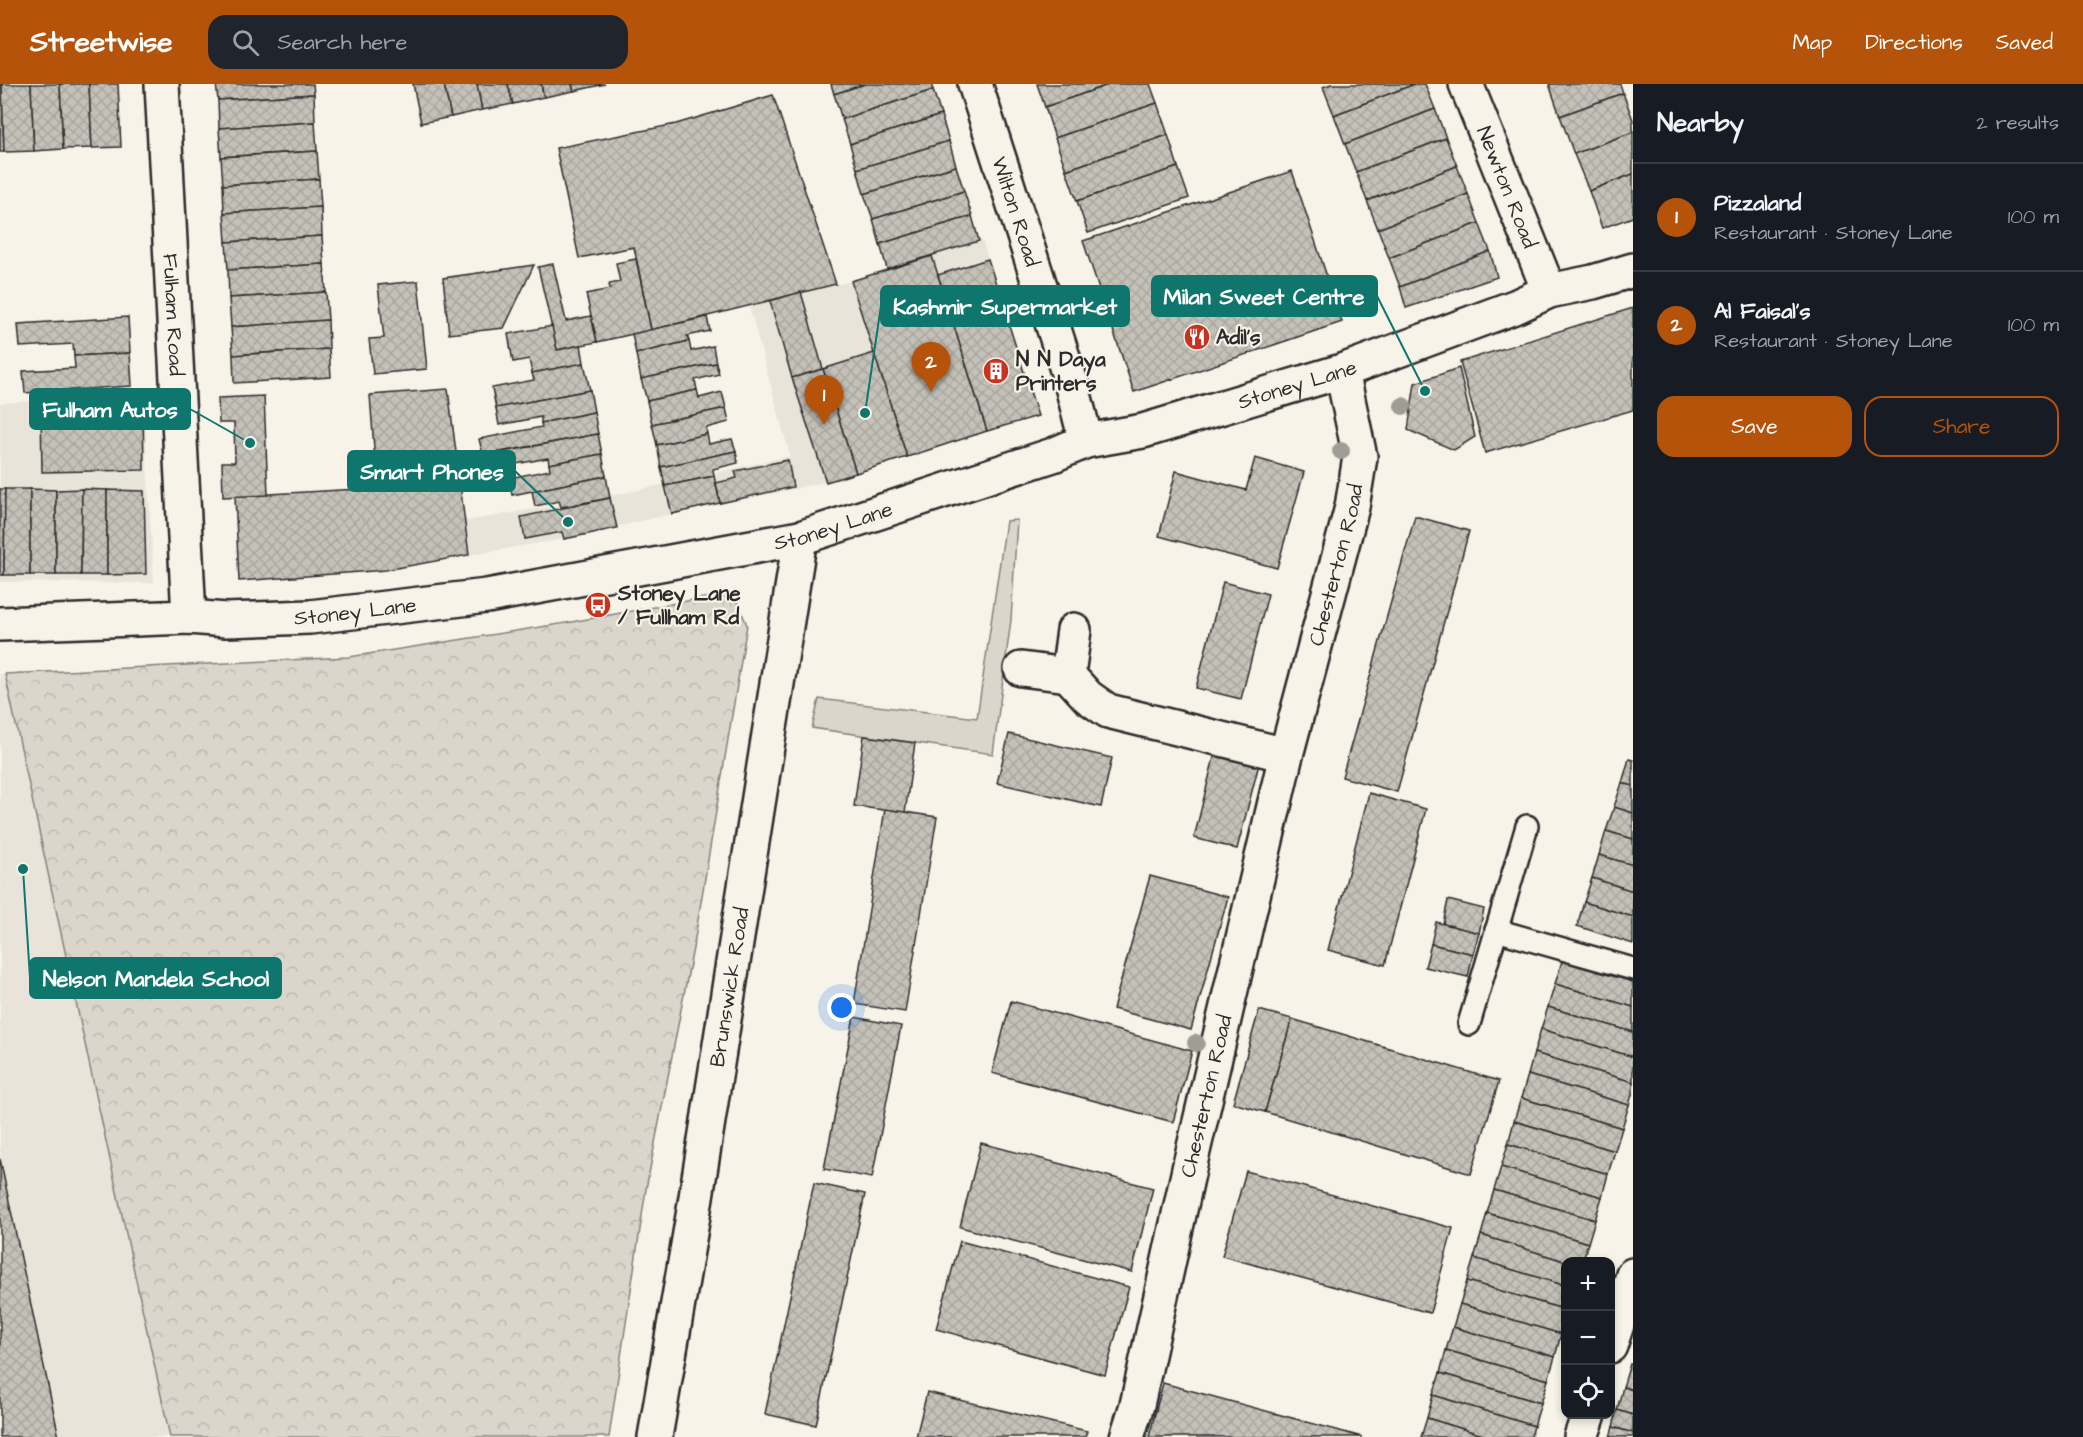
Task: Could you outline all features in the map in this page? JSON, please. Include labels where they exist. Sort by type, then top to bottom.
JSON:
[{"type":"street","name":"Fulham Road","points":[[162,84],[189,617]]},
{"type":"street","name":"Wilton Road","points":[[975,84],[1071,382],[1086,441]]},
{"type":"street","name":"Newton Road","points":[[1466,84],[1549,291]]},
{"type":"street","name":"Stoney Lane","points":[[0,624],[189,617],[226,620],[310,617],[487,596],[800,538],[1053,455],[1086,441],[1143,431],[1342,371],[1517,306],[1549,291],[1593,282],[1633,270]]},
{"type":"street","name":"Chesterton Road","points":[[1127,1437],[1137,1405],[1191,1160],[1286,755],[1352,507],[1360,457],[1342,371]]},
{"type":"street","name":"Brunswick Road","points":[[655,1437],[693,1216],[800,538]]},
{"type":"street","points":[[1068,675],[1074,630]]},
{"type":"street","points":[[1021,669],[1068,675],[1088,696],[1108,711],[1286,755]]},
{"type":"street","points":[[1615,1333],[1633,1275]]},
{"type":"street","points":[[1581,1437],[1586,1419]]},
{"type":"lane","points":[[1468,1024],[1527,826]]},
{"type":"lane","points":[[1496,930],[1633,969]]},
{"type":"shaded area","points":[[982,240],[1038,416],[826,482],[564,539],[469,555],[466,521],[620,494],[790,456],[749,306],[852,281]]},
{"type":"shaded area","points":[[143,393],[154,583],[0,582],[0,403]]},
{"type":"shaded area","points":[[0,674],[5,674],[170,1437],[0,1437]]},
{"type":"green space","points":[[1017,520],[1011,620],[993,754],[812,728],[819,699],[977,718],[1006,521]]},
{"type":"green space","points":[[720,595],[738,603],[747,625],[695,938],[646,1189],[609,1437],[170,1437],[5,674],[349,657],[566,623]]},
{"type":"building","points":[[0,84],[2,84],[4,152],[0,152]]},
{"type":"building","points":[[2,84],[31,84],[34,151],[4,152]]},
{"type":"building","points":[[31,84],[60,84],[63,149],[34,151]]},
{"type":"building","points":[[60,84],[89,84],[92,148],[63,149]]},
{"type":"building","points":[[89,84],[118,84],[121,147],[92,148]]},
{"type":"building","points":[[216,84],[313,84],[314,94],[218,100]]},
{"type":"building","points":[[413,84],[444,84],[451,117],[421,123]]},
{"type":"building","points":[[444,84],[477,84],[482,110],[451,117]]},
{"type":"building","points":[[477,84],[508,84],[513,104],[482,110]]},
{"type":"building","points":[[508,84],[541,84],[544,97],[513,104]]},
{"type":"building","points":[[541,84],[572,84],[574,91],[544,97]]},
{"type":"building","points":[[572,84],[605,84],[574,91]]},
{"type":"building","points":[[831,84],[865,84],[834,94]]},
{"type":"building","points":[[865,84],[931,84],[933,90],[842,119],[834,94]]},
{"type":"building","points":[[1037,84],[1111,84],[1045,107]]},
{"type":"building","points":[[1111,84],[1150,84],[1157,103],[1055,138],[1045,107]]},
{"type":"building","points":[[1331,84],[1415,84],[1334,115],[1323,87]]},
{"type":"building","points":[[1415,84],[1425,84],[1435,109],[1345,144],[1334,115]]},
{"type":"building","points":[[1549,84],[1620,84],[1623,93],[1560,116]]},
{"type":"building","points":[[933,90],[941,115],[850,144],[842,119]]},
{"type":"building","points":[[1623,93],[1633,120],[1633,132],[1574,154],[1560,116]]},
{"type":"building","points":[[314,94],[315,122],[219,128],[218,100]]},
{"type":"building","points":[[773,95],[836,284],[651,330],[634,247],[579,258],[556,148],[676,124]]},
{"type":"building","points":[[1157,103],[1168,135],[1066,170],[1055,138]]},
{"type":"building","points":[[1435,109],[1446,138],[1356,172],[1345,144]]},
{"type":"building","points":[[941,115],[949,141],[857,169],[850,144]]},
{"type":"building","points":[[315,122],[317,151],[221,157],[219,128]]},
{"type":"building","points":[[1633,132],[1633,174],[1589,191],[1574,154]]},
{"type":"building","points":[[1168,135],[1178,167],[1077,201],[1066,170]]},
{"type":"building","points":[[1446,138],[1457,166],[1367,201],[1356,172]]},
{"type":"building","points":[[949,141],[956,166],[864,194],[857,169]]},
{"type":"building","points":[[317,151],[319,179],[223,185],[221,157]]},
{"type":"building","points":[[956,166],[964,191],[873,219],[864,194]]},
{"type":"building","points":[[1457,166],[1468,194],[1378,229],[1367,201]]},
{"type":"building","points":[[1178,167],[1189,198],[1088,233],[1077,201]]},
{"type":"building","points":[[1292,171],[1342,322],[1134,392],[1083,241]]},
{"type":"building","points":[[1633,174],[1633,217],[1602,228],[1589,191]]},
{"type":"building","points":[[319,179],[321,207],[224,213],[223,185]]},
{"type":"building","points":[[964,191],[972,216],[880,244],[873,219]]},
{"type":"building","points":[[1468,194],[1479,223],[1389,258],[1378,229]]},
{"type":"building","points":[[321,207],[322,236],[226,242],[224,213]]},
{"type":"building","points":[[972,216],[979,241],[887,269],[880,244]]},
{"type":"building","points":[[1479,223],[1490,251],[1400,287],[1389,258]]},
{"type":"building","points":[[322,236],[324,264],[228,270],[226,242]]},
{"type":"building","points":[[1490,251],[1497,277],[1406,308],[1400,287]]},
{"type":"building","points":[[932,256],[987,431],[907,457],[851,281]]},
{"type":"building","points":[[636,259],[651,330],[597,342],[586,294],[610,289],[609,284],[620,282],[616,263]]},
{"type":"building","name":"N N Daya Printers","points":[[988,259],[1038,416],[987,431],[938,275]]},
{"type":"building","points":[[324,264],[326,292],[229,298],[228,270]]},
{"type":"building","points":[[553,264],[566,321],[591,316],[597,342],[557,350],[538,267]]},
{"type":"building","points":[[534,265],[504,328],[449,334],[443,278]]},
{"type":"building","points":[[418,281],[427,369],[373,374],[369,339],[384,338],[378,285]]},
{"type":"building","points":[[326,292],[328,320],[231,327],[229,298]]},
{"type":"building","points":[[801,292],[823,369],[792,378],[770,301]]},
{"type":"building","points":[[1633,308],[1633,410],[1485,453],[1460,362]]},
{"type":"building","points":[[128,317],[130,353],[74,356],[73,344],[20,347],[18,324]]},
{"type":"building","points":[[707,317],[710,331],[687,336],[689,341],[636,354],[632,334]]},
{"type":"building","points":[[328,320],[329,349],[233,355],[231,327]]},
{"type":"building","points":[[552,326],[557,350],[581,345],[584,363],[532,373],[529,359],[513,362],[508,334]]},
{"type":"building","points":[[689,341],[691,351],[713,346],[716,363],[641,379],[636,354]]},
{"type":"building","points":[[329,349],[331,377],[234,383],[233,355]]},
{"type":"building","points":[[130,353],[132,386],[25,393],[23,371],[75,368],[74,356]]},
{"type":"building","points":[[874,353],[907,457],[856,473],[823,369]]},
{"type":"building","points":[[584,363],[590,390],[496,408],[492,388],[534,380],[532,373]]},
{"type":"building","points":[[716,363],[719,374],[695,380],[697,390],[647,401],[641,379]]},
{"type":"building","points":[[1459,368],[1475,437],[1454,450],[1408,430],[1415,383]]},
{"type":"building","points":[[823,369],[856,473],[826,482],[792,378]]},
{"type":"building","points":[[448,389],[469,555],[386,570],[239,581],[235,496],[377,488],[370,395]]},
{"type":"building","points":[[590,390],[594,412],[541,423],[541,417],[499,425],[496,408]]},
{"type":"building","points":[[697,390],[699,398],[722,392],[726,408],[652,424],[647,401]]},
{"type":"building","points":[[264,396],[268,495],[223,497],[222,462],[235,462],[234,423],[219,423],[218,398]]},
{"type":"building","points":[[143,405],[144,470],[42,472],[41,407]]},
{"type":"building","points":[[726,408],[729,422],[706,428],[707,434],[657,445],[652,424]]},
{"type":"building","points":[[594,412],[598,434],[483,455],[479,439],[542,427],[541,423]]},
{"type":"building","points":[[598,434],[602,454],[549,464],[548,458],[506,466],[503,452]]},
{"type":"building","points":[[707,434],[709,444],[732,439],[736,451],[661,467],[657,445]]},
{"type":"building","points":[[736,451],[738,463],[713,469],[714,476],[665,486],[661,467]]},
{"type":"building","points":[[602,454],[606,476],[512,495],[509,478],[550,470],[549,464]]},
{"type":"building","points":[[1255,458],[1304,472],[1277,568],[1159,536],[1176,471],[1246,490]]},
{"type":"building","points":[[788,460],[793,487],[720,503],[716,483],[737,478],[735,471]]},
{"type":"building","points":[[606,476],[610,498],[561,507],[559,501],[535,506],[532,491]]},
{"type":"building","points":[[714,476],[720,503],[672,514],[665,486]]},
{"type":"building","points":[[0,489],[5,489],[4,575],[0,575]]},
{"type":"building","points":[[5,489],[30,489],[30,575],[4,575]]},
{"type":"building","points":[[30,489],[56,490],[56,575],[30,575]]},
{"type":"building","points":[[82,489],[81,575],[56,575],[56,490]]},
{"type":"building","points":[[82,489],[107,490],[107,575],[81,575]]},
{"type":"building","points":[[107,490],[144,491],[146,574],[107,575]]},
{"type":"building","points":[[610,498],[617,528],[564,539],[562,532],[525,539],[521,517]]},
{"type":"building","points":[[1415,516],[1469,531],[1397,792],[1342,777]]},
{"type":"building","points":[[1223,582],[1268,594],[1241,699],[1196,688]]},
{"type":"building","points":[[1009,734],[1112,758],[1101,807],[997,783]]},
{"type":"building","points":[[864,736],[915,743],[905,813],[854,806]]},
{"type":"building","points":[[1215,753],[1259,764],[1237,849],[1194,838]]},
{"type":"building","points":[[1629,759],[1633,760],[1633,786],[1622,783]]},
{"type":"building","points":[[1622,783],[1633,786],[1633,813],[1614,807]]},
{"type":"building","points":[[1369,793],[1426,809],[1385,965],[1328,950]]},
{"type":"building","points":[[1614,807],[1633,813],[1633,839],[1606,831]]},
{"type":"building","points":[[885,809],[937,817],[905,1012],[854,1004]]},
{"type":"building","points":[[1606,831],[1633,839],[1633,865],[1599,855]]},
{"type":"building","points":[[1599,855],[1633,865],[1633,891],[1592,878]]},
{"type":"building","points":[[1150,876],[1228,897],[1191,1030],[1113,1009]]},
{"type":"building","points":[[1592,878],[1633,891],[1633,917],[1584,902]]},
{"type":"building","points":[[1448,900],[1484,909],[1479,933],[1443,924]]},
{"type":"building","points":[[1584,902],[1633,917],[1633,944],[1577,926]]},
{"type":"building","points":[[1436,922],[1479,933],[1473,954],[1431,944]]},
{"type":"building","points":[[1431,944],[1473,954],[1468,977],[1425,967]]},
{"type":"building","points":[[1562,961],[1633,982],[1633,1007],[1555,984]]},
{"type":"building","points":[[1555,984],[1633,1007],[1633,1032],[1548,1007]]},
{"type":"building","points":[[1011,1001],[1192,1051],[1173,1122],[992,1073]]},
{"type":"building","points":[[1548,1007],[1633,1032],[1633,1057],[1541,1029]]},
{"type":"building","points":[[1259,1010],[1292,1019],[1265,1112],[1233,1103]]},
{"type":"building","points":[[854,1017],[901,1026],[872,1178],[824,1169]]},
{"type":"building","points":[[1292,1019],[1499,1081],[1471,1174],[1265,1112]]},
{"type":"building","points":[[1541,1029],[1633,1057],[1633,1082],[1534,1053]]},
{"type":"building","points":[[1534,1053],[1633,1082],[1629,1105],[1528,1075]]},
{"type":"building","points":[[1528,1075],[1629,1105],[1622,1128],[1521,1098]]},
{"type":"building","points":[[1521,1098],[1622,1128],[1615,1151],[1514,1121]]},
{"type":"building","points":[[1514,1121],[1615,1151],[1608,1174],[1508,1144]]},
{"type":"building","points":[[981,1143],[1153,1188],[1132,1272],[960,1227]]},
{"type":"building","points":[[1508,1144],[1608,1174],[1602,1197],[1501,1167]]},
{"type":"building","points":[[0,1159],[59,1437],[0,1437]]},
{"type":"building","points":[[1501,1167],[1602,1197],[1595,1220],[1494,1190]]},
{"type":"building","points":[[1246,1171],[1453,1228],[1430,1313],[1222,1256]]},
{"type":"building","points":[[814,1183],[865,1194],[816,1425],[765,1414]]},
{"type":"building","points":[[1494,1190],[1595,1220],[1588,1243],[1487,1213]]},
{"type":"building","points":[[1487,1213],[1588,1243],[1584,1257],[1561,1257],[1561,1260],[1481,1235]]},
{"type":"building","points":[[1481,1235],[1561,1260],[1561,1284],[1474,1258]]},
{"type":"building","points":[[960,1241],[1129,1287],[1105,1375],[936,1329]]},
{"type":"building","points":[[1474,1258],[1561,1284],[1561,1309],[1467,1281]]},
{"type":"building","points":[[1467,1281],[1561,1309],[1561,1334],[1460,1304]]},
{"type":"building","points":[[1460,1304],[1561,1334],[1555,1357],[1453,1327]]},
{"type":"building","points":[[1453,1327],[1555,1357],[1548,1380],[1446,1350]]},
{"type":"building","points":[[1446,1350],[1548,1380],[1541,1403],[1440,1373]]},
{"type":"building","points":[[1630,1364],[1633,1365],[1633,1390],[1623,1387]]},
{"type":"building","points":[[1440,1373],[1541,1403],[1534,1426],[1433,1395]]},
{"type":"building","points":[[1163,1383],[1362,1437],[1149,1437]]},
{"type":"building","points":[[1623,1387],[1633,1390],[1633,1415],[1617,1410]]},
{"type":"building","points":[[927,1392],[1087,1431],[1085,1437],[916,1437]]},
{"type":"building","points":[[1433,1395],[1534,1426],[1531,1437],[1489,1437],[1427,1418]]},
{"type":"building","points":[[1617,1410],[1633,1415],[1633,1433],[1613,1427]]},
{"type":"building","points":[[1427,1418],[1489,1437],[1421,1437]]},
{"type":"building","points":[[1613,1427],[1633,1433],[1633,1437],[1610,1437]]},
{"type":"place","name":"Adil's","points":[[1197,337]]},
{"type":"place","name":"N N Daya Printers","points":[[996,371]]},
{"type":"place","name":"Milan Sweet Centre","points":[[1425,391]]},
{"type":"place","name":"Al Faisal's","points":[[931,392]]},
{"type":"place","name":"Kashmir Supermarket","points":[[865,413]]},
{"type":"place","name":"Pizzaland","points":[[824,425]]},
{"type":"place","name":"Fulham Autos","points":[[250,443]]},
{"type":"place","name":"Smart Phones","points":[[568,522]]},
{"type":"place","name":"Stoney Lane / Fullham Rd","points":[[598,605]]},
{"type":"place","name":"Nelson Mandela School","points":[[23,869]]}]
